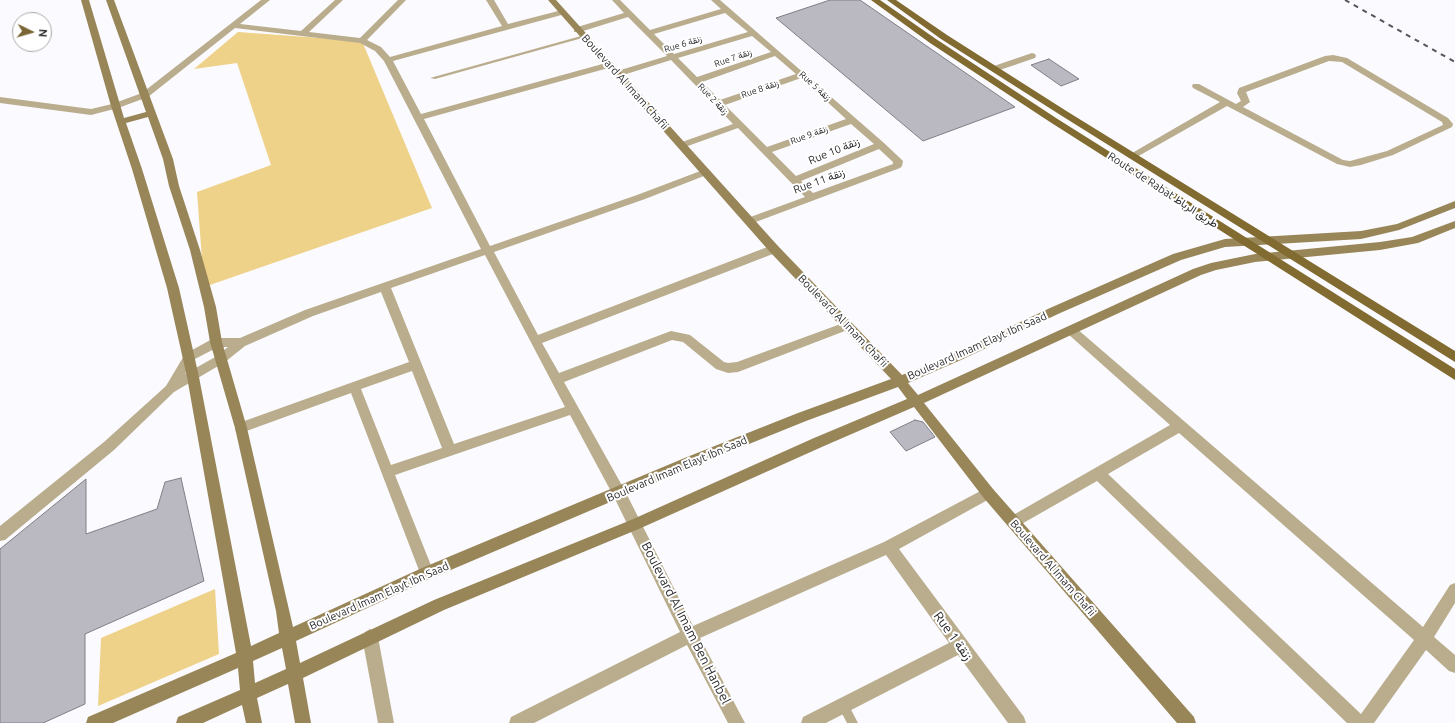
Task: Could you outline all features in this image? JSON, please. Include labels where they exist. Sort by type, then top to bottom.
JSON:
[{"type":"main road","name":"Route de Rabat طريق الرباط","points":[[875,0],[975,69],[1244,242],[1455,375]]},
{"type":"main road","name":"Route de Rabat طريق الرباط","points":[[891,0],[944,37],[994,69],[1455,357]]},
{"type":"street","points":[[85,0],[115,106],[137,169],[173,288],[193,377],[245,657],[248,694],[254,723]]},
{"type":"street","points":[[110,0],[146,95],[168,159],[174,186],[195,250],[210,307],[216,342],[241,428],[283,612],[303,723]]},
{"type":"street","points":[[0,100],[91,112],[115,106],[146,95],[266,0]]},
{"type":"street","points":[[303,34],[339,0]]},
{"type":"street","points":[[362,41],[402,0]]},
{"type":"street","points":[[490,0],[506,26]]},
{"type":"street","name":"Boulevard Al Imam Chafii","points":[[552,0],[774,249],[900,381],[988,493],[1188,723]]},
{"type":"street","name":"Rue 2 زنقة","points":[[616,0],[628,14],[811,197]]},
{"type":"street","name":"Rue 5 زنقة","points":[[715,0],[881,145],[898,161],[897,166]]},
{"type":"street","points":[[648,33],[726,10]]},
{"type":"street","points":[[234,26],[362,41],[378,49],[388,60],[506,26],[562,12]]},
{"type":"street","points":[[580,33],[628,14]]},
{"type":"street","name":"Rue 6 زنقة","points":[[617,74],[754,33]]},
{"type":"street","name":"Rue 7 زنقة","points":[[695,81],[777,53]]},
{"type":"street","points":[[994,69],[1032,56]]},
{"type":"street","points":[[1196,86],[1340,162],[1350,164],[1358,163],[1390,152],[1447,127],[1448,124],[1445,120],[1344,60],[1333,58],[1328,58],[1242,90],[1241,93],[1246,102],[1237,107]]},
{"type":"street","name":"Boulevard Al Imam Ben Hanbel","points":[[388,60],[535,341],[636,524],[690,635],[737,723]]},
{"type":"street","points":[[418,118],[609,65]]},
{"type":"street","name":"Rue 8 زنقة","points":[[718,104],[802,75]]},
{"type":"street","points":[[1132,156],[1227,102]]},
{"type":"street","points":[[121,122],[151,113]]},
{"type":"street","name":"Rue 9 زنقة","points":[[766,151],[852,120]]},
{"type":"street","points":[[682,145],[739,125]]},
{"type":"street","name":"Rue 10 زنقة","points":[[795,180],[881,145]]},
{"type":"street","name":"Rue 11 زنقة","points":[[749,220],[897,166]]},
{"type":"street","points":[[0,535],[109,446],[170,389],[193,377],[221,359],[241,343],[309,313],[641,197],[706,172]]},
{"type":"street","name":"Boulevard Imam Elayt Ibn Saad","points":[[94,723],[214,669],[245,657],[427,574],[802,417],[900,381],[957,357],[1054,311],[1177,256],[1225,244],[1267,240],[1361,235],[1400,227],[1455,204]]},
{"type":"street","points":[[184,723],[440,605],[636,524],[819,442],[916,401],[1072,331],[1197,272],[1215,266],[1269,257],[1380,246],[1414,240],[1455,224]]},
{"type":"street","points":[[535,341],[774,249]]},
{"type":"street","points":[[385,287],[450,451]]},
{"type":"street","points":[[557,379],[672,335],[686,338],[720,366],[728,368],[738,367],[846,326]]},
{"type":"street","points":[[1072,331],[1455,665]]},
{"type":"street","points":[[170,389],[189,357],[216,342],[241,343]]},
{"type":"street","points":[[241,428],[415,365]]},
{"type":"street","points":[[354,386],[427,574]]},
{"type":"street","points":[[388,472],[573,409]]},
{"type":"street","points":[[1013,522],[1180,426]]},
{"type":"street","points":[[1098,473],[1358,723]]},
{"type":"street","points":[[517,723],[690,635],[889,547],[988,493]]},
{"type":"street","name":"Rue 1 زنقة","points":[[889,547],[960,646],[1018,723]]},
{"type":"street","points":[[1364,723],[1424,639],[1455,590]]},
{"type":"street","points":[[370,637],[386,723]]},
{"type":"street","points":[[809,723],[960,646]]},
{"type":"lane","points":[[433,78],[580,33]]},
{"type":"lane","points":[[843,706],[853,723]]},
{"type":"shaded area","points":[[238,32],[362,41],[432,208],[204,287],[197,192],[271,165],[237,63],[194,69]]},
{"type":"shaded area","points":[[215,589],[219,654],[98,706],[101,638]]},
{"type":"building","points":[[830,0],[860,0],[1015,107],[923,141],[776,18]]},
{"type":"building","points":[[1049,59],[1079,79],[1061,86],[1031,65]]},
{"type":"building","points":[[915,420],[923,422],[935,437],[906,451],[890,432]]},
{"type":"building","points":[[181,478],[204,581],[85,634],[85,704],[43,723],[0,723],[0,549],[86,479],[86,534],[157,509],[165,482]]},
{"type":"railway","points":[[1345,0],[1455,62]]}]
